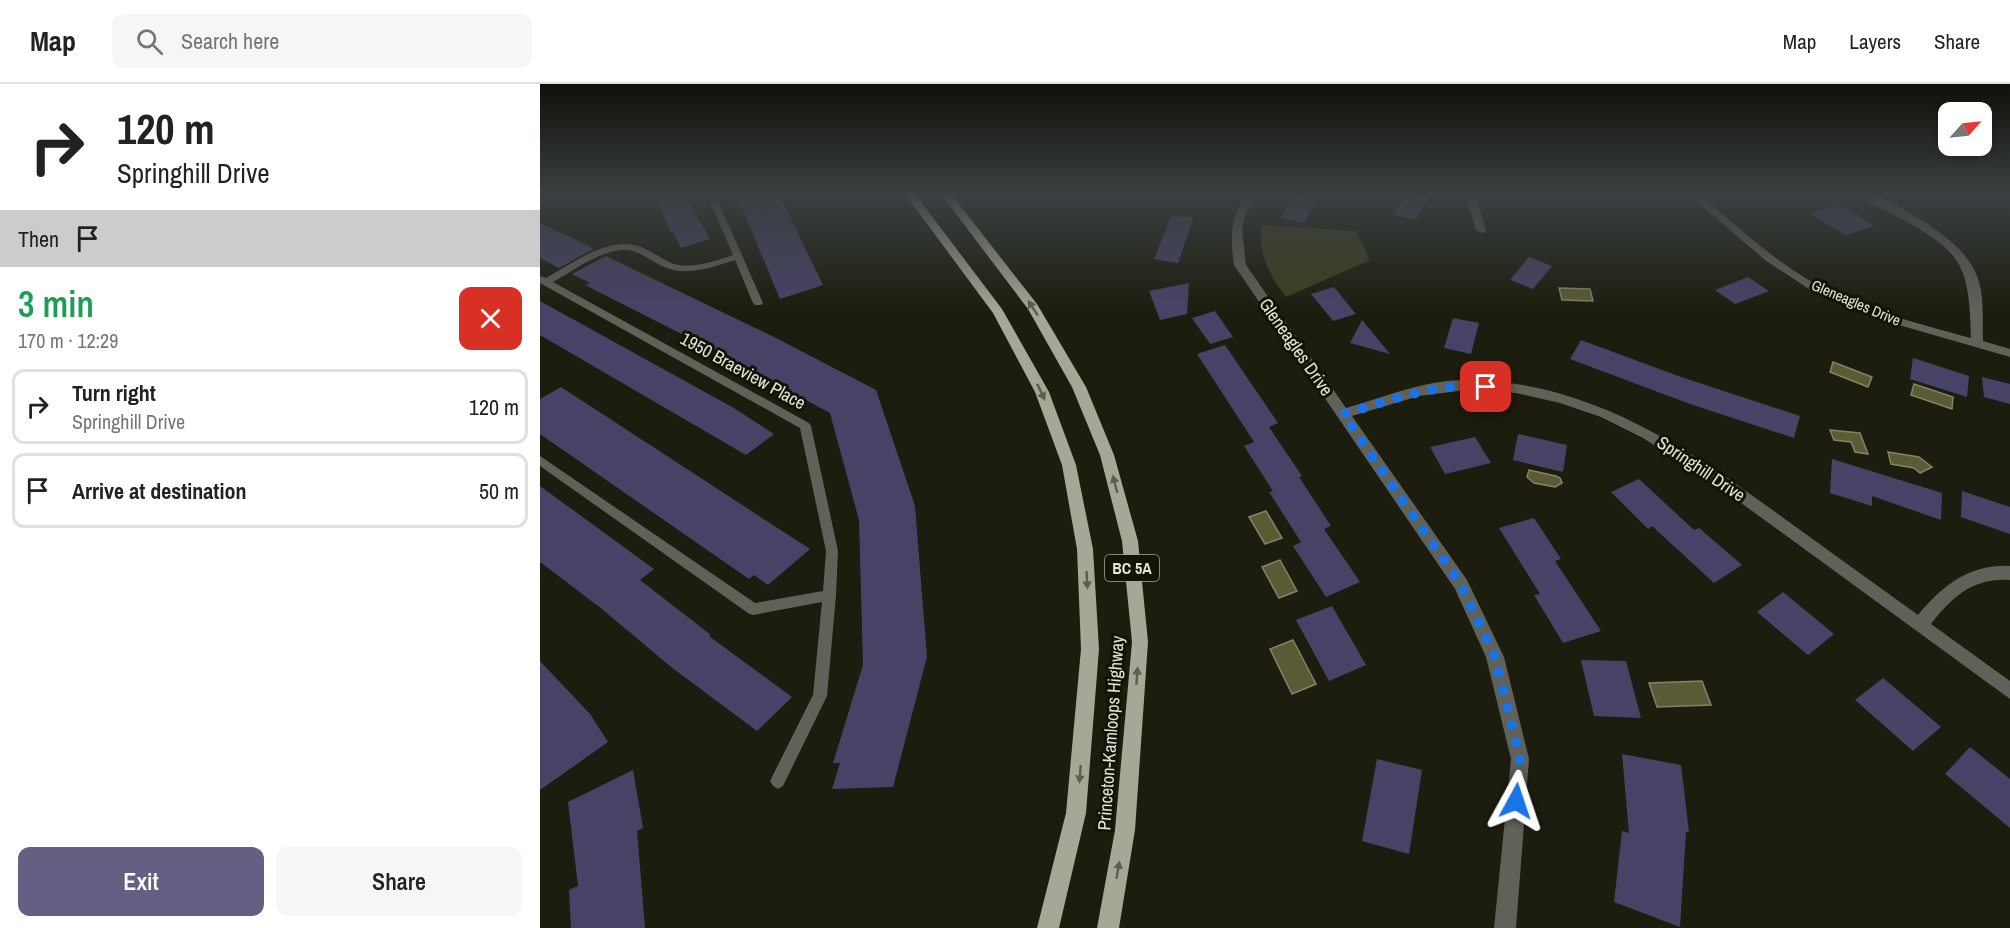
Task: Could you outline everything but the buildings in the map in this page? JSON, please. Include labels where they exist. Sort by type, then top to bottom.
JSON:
[{"type":"main road","name":"Princeton-Kamloops Highway","points":[[939,233],[998,312],[1042,392],[1071,475],[1085,549],[1090,649],[1076,813],[1048,928]]},
{"type":"main road","name":"Princeton-Kamloops Highway","points":[[976,233],[1033,307],[1079,387],[1107,455],[1130,541],[1140,642],[1125,830],[1108,928]]},
{"type":"street","name":"Gleneagles Drive","points":[[1235,233],[1240,265],[1461,585],[1495,657],[1520,759],[1505,928]]},
{"type":"street","name":"Gleneagles Drive","points":[[1739,233],[1770,260],[1820,290],[1896,322],[2010,353]]},
{"type":"street","points":[[1931,233],[1958,254],[1972,277],[1977,343]]},
{"type":"street","name":"Springhill Drive","points":[[1343,414],[1421,392],[1465,385],[1546,392],[1612,415],[1684,454],[2010,691]]},
{"type":"street","points":[[1920,625],[1944,595],[1971,576],[2002,571],[2010,573]]},
{"type":"lane","points":[[728,233],[758,303]]},
{"type":"lane","name":"1950 Braeview Place","points":[[543,281],[595,255],[625,247],[648,251],[673,267],[704,266],[738,256]]},
{"type":"lane","name":"1950 Braeview Place","points":[[543,281],[805,426],[832,551],[829,595],[820,696],[778,781]]},
{"type":"lane","points":[[540,460],[753,609],[829,595]]},
{"type":"shaded area","points":[[1357,233],[1370,260],[1286,297],[1266,263],[1261,235]]},
{"type":"shaded area","points":[[1559,288],[1590,289],[1593,301],[1562,300]]},
{"type":"shaded area","points":[[1833,362],[1872,377],[1868,387],[1830,372]]},
{"type":"shaded area","points":[[1914,384],[1953,397],[1952,409],[1911,395]]},
{"type":"shaded area","points":[[1830,430],[1860,433],[1868,454],[1855,452],[1851,442],[1834,440]]},
{"type":"shaded area","points":[[1888,452],[1919,457],[1932,467],[1920,473],[1914,468],[1891,464]]},
{"type":"shaded area","points":[[1529,470],[1556,476],[1562,483],[1555,487],[1534,483],[1527,477]]},
{"type":"shaded area","points":[[1266,511],[1282,538],[1265,544],[1249,517]]},
{"type":"shaded area","points":[[1280,560],[1297,591],[1279,598],[1262,567]]},
{"type":"shaded area","points":[[1293,640],[1316,684],[1292,694],[1270,649]]},
{"type":"shaded area","points":[[1702,681],[1711,705],[1657,707],[1649,683]]},
{"type":"route","points":[[1486,387],[1465,385],[1421,392],[1343,414],[1461,585],[1495,657],[1520,759],[1516,801]]}]
